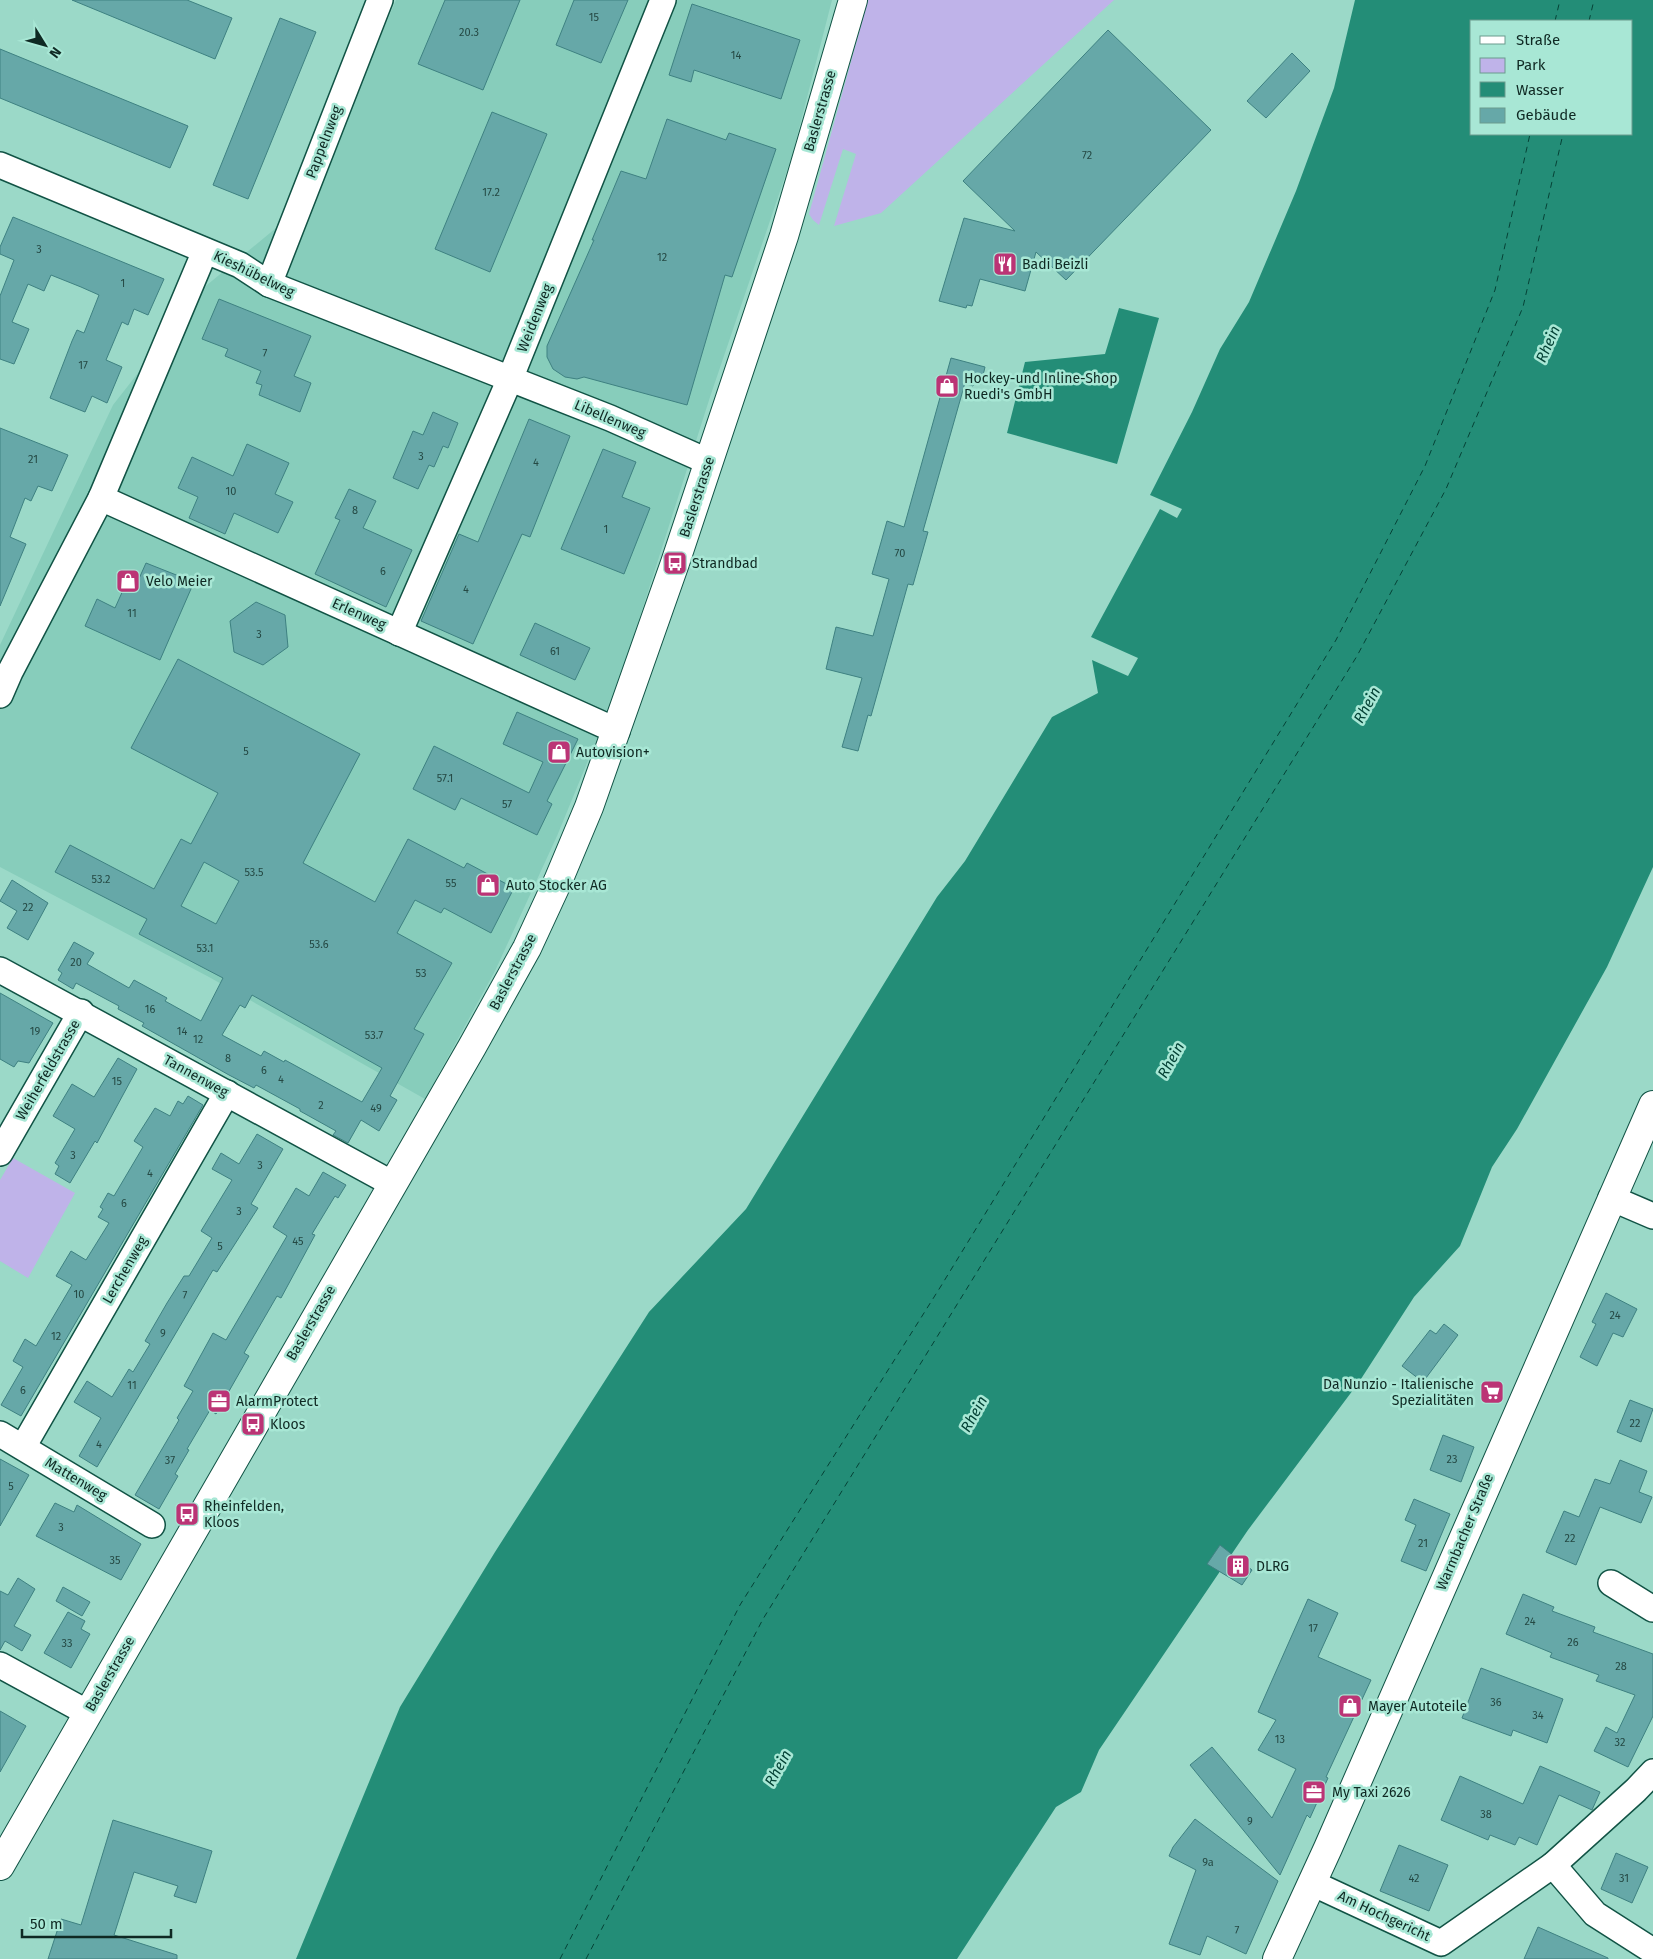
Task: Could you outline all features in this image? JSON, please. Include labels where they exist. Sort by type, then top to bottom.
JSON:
[{"type":"main road","name":"Baslerstrasse","points":[[0,1866],[527,948],[585,816],[617,731],[784,236],[853,0]]},
{"type":"main road","name":"Warmbacher Straße","points":[[1277,1959],[1653,1105]]},
{"type":"street","name":"Pappelnweg","points":[[268,284],[380,0]]},
{"type":"street","name":"Weidenweg","points":[[400,633],[510,379],[663,0]]},
{"type":"street","name":"Kieshübelweg","points":[[0,165],[240,265],[268,284],[510,379]]},
{"type":"street","points":[[0,695],[100,498],[205,251]]},
{"type":"street","name":"Libellenweg","points":[[510,379],[610,418],[708,462]]},
{"type":"street","name":"Erlenweg","points":[[100,498],[617,731]]},
{"type":"street","name":"Tannenweg","points":[[0,970],[82,1012],[391,1183]]},
{"type":"street","name":"Weiherfeldstrasse","points":[[0,1153],[82,1012]]},
{"type":"street","name":"Lerchenweg","points":[[23,1447],[227,1093]]},
{"type":"street","points":[[1611,1198],[1653,1216]]},
{"type":"street","name":"Mattenweg","points":[[0,1434],[152,1525]]},
{"type":"street","points":[[1611,1583],[1653,1609]]},
{"type":"street","points":[[0,1665],[88,1713]]},
{"type":"street","name":"Am Hochgericht","points":[[1312,1883],[1440,1951],[1553,1865],[1636,1790],[1653,1772]]},
{"type":"street","points":[[1553,1865],[1594,1914],[1653,1951]]},
{"type":"shaded area","points":[[396,0],[832,0],[792,156],[710,397],[615,695],[557,836],[495,971],[425,1099],[209,977],[0,867],[0,645],[113,405],[207,285],[311,199]]},
{"type":"green space","points":[[868,0],[1114,0],[881,213],[834,226],[856,154],[843,149],[819,225],[809,214]]},
{"type":"green space","points":[[13,1158],[75,1193],[28,1278],[0,1261],[0,1180]]},
{"type":"water","name":"Rhein","points":[[1355,0],[1653,0],[1653,867],[1607,967],[1517,1129],[1492,1167],[1460,1246],[1414,1297],[1359,1382],[1248,1530],[1099,1750],[1081,1792],[1056,1807],[957,1959],[296,1959],[400,1707],[495,1552],[649,1312],[746,1209],[937,897],[965,861],[1052,717],[1098,693],[1092,660],[1128,676],[1138,658],[1091,637],[1160,509],[1177,518],[1182,509],[1150,495],[1192,412],[1220,349],[1249,302],[1296,191],[1334,88]]},
{"type":"water","points":[[1119,308],[1159,318],[1117,464],[1007,433],[1025,362],[1105,354]]},
{"type":"building","points":[[72,0],[187,0],[232,18],[215,59]]},
{"type":"building","points":[[445,0],[520,0],[483,90],[418,64]]},
{"type":"building","points":[[574,0],[628,0],[601,63],[556,45]]},
{"type":"building","points":[[692,4],[800,40],[781,99],[694,70],[691,82],[669,75]]},
{"type":"building","points":[[280,18],[316,32],[248,199],[213,185]]},
{"type":"building","points":[[1108,30],[1211,130],[1066,280],[1036,252],[1025,291],[980,279],[972,306],[967,305],[966,308],[939,301],[964,218],[1015,231],[963,181]]},
{"type":"building","points":[[0,49],[188,126],[170,168],[0,98]]},
{"type":"building","points":[[1292,53],[1310,71],[1266,118],[1247,101]]},
{"type":"building","points":[[492,112],[547,134],[490,272],[435,249]]},
{"type":"building","points":[[667,119],[726,140],[729,133],[776,149],[732,277],[725,275],[687,405],[584,377],[577,379],[565,377],[553,369],[547,357],[547,346],[594,240],[592,240],[621,171],[646,179]]},
{"type":"building","points":[[13,217],[164,279],[148,315],[134,309],[128,325],[122,322],[106,360],[122,367],[107,403],[92,396],[85,412],[50,398],[77,330],[84,333],[99,295],[81,287],[51,275],[44,291],[28,284],[12,322],[29,329],[14,364],[0,359],[0,296],[14,260],[0,254],[0,247]]},
{"type":"building","points":[[219,299],[311,336],[294,376],[311,383],[300,412],[259,395],[262,385],[256,383],[261,371],[225,356],[228,349],[202,339]]},
{"type":"building","points":[[951,358],[985,367],[981,384],[974,382],[973,386],[965,383],[923,531],[928,532],[913,585],[908,584],[871,716],[868,715],[858,751],[842,747],[862,678],[826,669],[836,627],[873,636],[889,579],[872,574],[887,521],[904,527]]},
{"type":"building","points":[[433,412],[458,423],[448,448],[443,446],[434,467],[429,465],[418,489],[393,478],[413,431],[423,435]]},
{"type":"building","points":[[529,419],[570,436],[530,537],[522,534],[473,644],[421,621],[459,534],[478,542]]},
{"type":"building","points":[[0,428],[68,455],[52,491],[38,486],[31,501],[25,498],[10,537],[26,544],[0,606]]},
{"type":"building","points":[[247,444],[289,463],[275,494],[293,502],[278,533],[234,513],[225,534],[189,518],[198,497],[178,488],[192,457],[233,476]]},
{"type":"building","points":[[603,449],[636,462],[622,497],[650,508],[624,574],[561,549]]},
{"type":"building","points":[[349,489],[376,501],[363,528],[412,550],[386,607],[315,574],[340,520],[335,518]]},
{"type":"building","points":[[146,563],[194,582],[160,660],[85,626],[97,599],[115,608],[124,588],[133,592]]},
{"type":"building","points":[[256,602],[285,615],[288,647],[263,665],[234,652],[230,621]]},
{"type":"building","points":[[535,623],[590,648],[575,680],[520,655]]},
{"type":"building","points":[[178,659],[360,754],[303,863],[375,902],[408,839],[464,868],[467,863],[514,888],[491,933],[444,908],[441,913],[415,900],[397,933],[452,963],[414,1029],[424,1034],[390,1096],[397,1100],[379,1131],[361,1120],[348,1143],[333,1135],[336,1131],[300,1111],[300,1109],[256,1085],[254,1088],[229,1075],[142,1026],[144,1023],[118,1009],[119,1006],[76,983],[73,989],[58,980],[62,973],[58,970],[74,942],[94,953],[87,964],[129,988],[134,980],[167,998],[165,1001],[201,1021],[223,978],[139,934],[147,919],[55,872],[70,845],[154,889],[181,839],[191,844],[218,793],[131,748]],"holes":[[[204,862],[239,881],[216,924],[181,906]],[[252,995],[382,1068],[362,1102],[285,1060],[284,1062],[264,1051],[261,1056],[222,1035],[240,1005],[245,1008]]]},
{"type":"building","points":[[517,712],[578,739],[547,801],[552,804],[537,835],[461,798],[455,810],[413,789],[434,746],[529,793],[543,762],[503,744]]},
{"type":"building","points":[[12,880],[48,903],[28,940],[7,928],[17,911],[0,901]]},
{"type":"building","points":[[0,993],[53,1023],[29,1063],[18,1061],[14,1067],[0,1059]]},
{"type":"building","points":[[118,1058],[137,1069],[97,1143],[95,1141],[70,1183],[55,1174],[59,1166],[55,1163],[75,1129],[53,1116],[72,1084],[94,1097]]},
{"type":"building","points":[[188,1096],[203,1105],[21,1416],[1,1405],[23,1367],[13,1361],[25,1339],[36,1346],[72,1285],[56,1276],[71,1251],[86,1260],[109,1223],[98,1217],[103,1209],[100,1207],[108,1193],[114,1196],[143,1147],[134,1141],[155,1108],[170,1116],[178,1101],[183,1104]]},
{"type":"building","points":[[257,1134],[283,1149],[251,1204],[258,1208],[217,1272],[213,1270],[97,1467],[79,1456],[101,1418],[74,1402],[87,1381],[112,1397],[129,1369],[133,1372],[150,1344],[145,1341],[167,1303],[184,1276],[189,1276],[212,1238],[201,1231],[232,1180],[212,1169],[221,1153],[239,1164]]},
{"type":"building","points":[[323,1172],[346,1185],[338,1198],[335,1196],[312,1234],[315,1235],[281,1298],[277,1296],[244,1353],[249,1356],[216,1414],[210,1410],[187,1449],[189,1450],[175,1474],[178,1476],[159,1509],[135,1495],[179,1420],[177,1418],[193,1391],[184,1386],[213,1333],[226,1340],[287,1236],[273,1227],[296,1188],[309,1196]]},
{"type":"building","points":[[1606,1293],[1637,1309],[1623,1337],[1613,1333],[1597,1366],[1580,1357],[1596,1324],[1592,1322]]},
{"type":"building","points":[[1444,1324],[1458,1335],[1423,1382],[1402,1366],[1430,1330],[1436,1334]]},
{"type":"building","points":[[1630,1400],[1653,1409],[1641,1442],[1617,1432]]},
{"type":"building","points":[[1443,1435],[1474,1447],[1461,1482],[1430,1470]]},
{"type":"building","points":[[0,1459],[29,1475],[0,1526]]},
{"type":"building","points":[[1620,1460],[1647,1471],[1639,1492],[1652,1497],[1641,1523],[1600,1507],[1576,1565],[1546,1552],[1564,1511],[1579,1517],[1595,1479],[1610,1484]]},
{"type":"building","points":[[1414,1499],[1450,1514],[1426,1571],[1401,1561],[1416,1525],[1405,1520]]},
{"type":"building","points":[[55,1503],[74,1512],[77,1505],[141,1544],[121,1580],[36,1536]]},
{"type":"building","points":[[1220,1545],[1252,1570],[1242,1585],[1207,1564]]},
{"type":"building","points":[[18,1578],[35,1589],[14,1626],[31,1635],[22,1651],[5,1641],[0,1650],[0,1591],[8,1595]]},
{"type":"building","points":[[63,1587],[90,1602],[82,1616],[56,1601]]},
{"type":"building","points":[[1523,1594],[1554,1607],[1552,1611],[1595,1627],[1593,1632],[1653,1654],[1653,1716],[1628,1767],[1594,1751],[1606,1727],[1617,1733],[1635,1695],[1596,1681],[1599,1675],[1550,1657],[1552,1653],[1506,1634]]},
{"type":"building","points":[[1308,1599],[1338,1613],[1318,1657],[1371,1680],[1326,1777],[1328,1778],[1310,1818],[1307,1815],[1280,1875],[1190,1765],[1212,1747],[1272,1818],[1296,1769],[1258,1750],[1276,1720],[1258,1712]]},
{"type":"building","points":[[68,1612],[85,1621],[81,1629],[90,1634],[71,1668],[44,1653]]},
{"type":"building","points":[[1481,1668],[1563,1699],[1547,1743],[1513,1730],[1511,1736],[1462,1718]]},
{"type":"building","points":[[0,1711],[26,1726],[0,1772]]},
{"type":"building","points":[[1540,1766],[1600,1792],[1592,1810],[1559,1795],[1537,1845],[1519,1837],[1515,1845],[1490,1835],[1488,1840],[1441,1820],[1460,1776],[1523,1804]]},
{"type":"building","points":[[1195,1819],[1278,1881],[1246,1954],[1207,1936],[1200,1955],[1169,1944],[1196,1870],[1169,1856],[1173,1847]]},
{"type":"building","points":[[113,1820],[212,1851],[196,1903],[174,1896],[178,1886],[134,1872],[114,1935],[177,1955],[177,1959],[48,1959],[61,1919],[81,1925]]},
{"type":"building","points":[[1399,1845],[1448,1865],[1429,1911],[1380,1891]]},
{"type":"building","points":[[1616,1853],[1648,1867],[1632,1903],[1601,1889]]},
{"type":"building","points":[[1538,1927],[1608,1958],[1608,1959],[1524,1959]]},
{"type":"ferry route","points":[[1555,20],[1560,0]]},
{"type":"ferry route","points":[[1589,20],[1594,0]]},
{"type":"ferry route","points":[[560,1959],[740,1605],[941,1286],[1336,640],[1425,466],[1495,290],[1530,135]]},
{"type":"ferry route","points":[[586,1959],[763,1619],[1357,656],[1446,489],[1523,307],[1563,135]]},
{"type":"place","name":"Badi Beizli","points":[[1005,264]]},
{"type":"place","name":"Hockey-und Inline-Shop Ruedi's GmbH","points":[[947,386]]},
{"type":"place","name":"Strandbad","points":[[675,563]]},
{"type":"place","name":"Velo Meier","points":[[128,581]]},
{"type":"place","name":"Autovision+","points":[[559,752]]},
{"type":"place","name":"Auto Stocker AG","points":[[488,885]]},
{"type":"place","name":"Da Nunzio - Italienische Spezialitäten","points":[[1492,1392]]},
{"type":"place","name":"AlarmProtect","points":[[219,1401]]},
{"type":"place","name":"Kloos","points":[[253,1424]]},
{"type":"place","name":"Rheinfelden, Kloos","points":[[187,1514]]},
{"type":"place","name":"DLRG","points":[[1238,1566]]},
{"type":"place","name":"Mayer Autoteile","points":[[1350,1706]]},
{"type":"place","name":"My Taxi 2626","points":[[1314,1792]]}]
